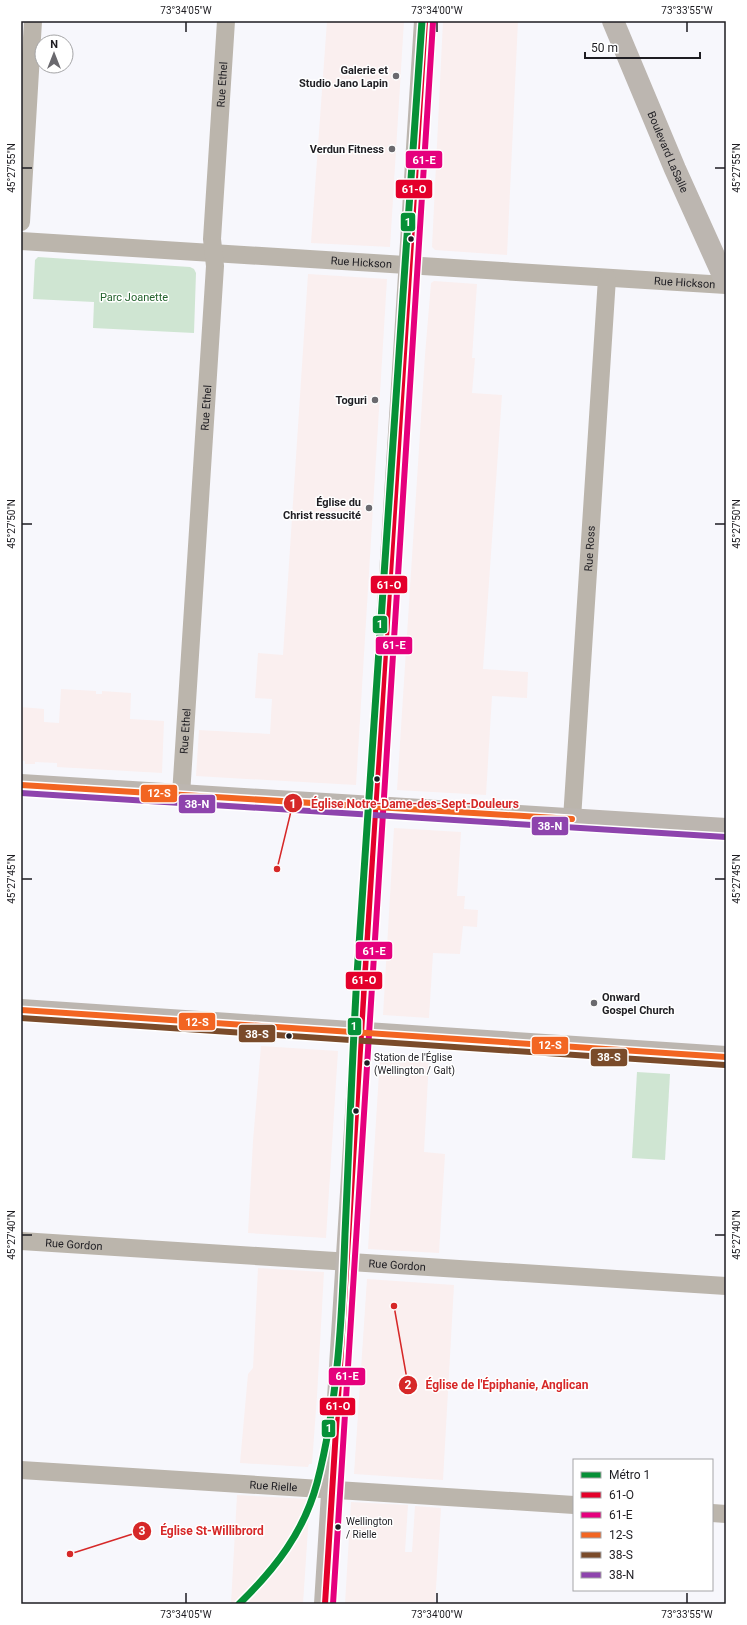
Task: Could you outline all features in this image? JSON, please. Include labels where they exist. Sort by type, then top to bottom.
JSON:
[{"type":"main road","points":[[325,1604],[425,21]]},
{"type":"main road","name":"Boulevard LaSalle","points":[[613,21],[675,169],[726,282]]},
{"type":"main road","points":[[21,784],[726,829]]},
{"type":"main road","points":[[21,1010],[726,1057]]},
{"type":"street","points":[[21,222],[33,21]]},
{"type":"street","name":"Rue Ethel","points":[[181,795],[215,266],[212,239],[226,21]]},
{"type":"street","name":"Rue Hickson","points":[[21,241],[726,285]]},
{"type":"street","name":"Rue Ross","points":[[572,820],[606,278]]},
{"type":"street","name":"Rue Gordon","points":[[21,1241],[726,1286]]},
{"type":"street","name":"Rue Rielle","points":[[21,1470],[573,1505]]},
{"type":"street","points":[[713,1513],[726,1514]]},
{"type":"shaded area","points":[[327,21],[404,21],[390,247],[311,243]]},
{"type":"shaded area","points":[[443,21],[518,21],[507,255],[435,250],[432,247]]},
{"type":"shaded area","points":[[308,274],[387,279],[356,785],[196,776],[199,730],[270,734],[272,699],[255,698],[258,653],[283,655]]},
{"type":"shaded area","points":[[434,281],[477,284],[472,358],[475,358],[472,393],[502,395],[483,669],[528,672],[527,698],[492,696],[486,795],[397,790],[425,355],[431,283]]},
{"type":"shaded area","points":[[61,689],[96,691],[96,694],[102,694],[102,691],[131,693],[130,719],[164,721],[162,773],[57,767],[57,763],[35,762],[35,764],[25,764],[25,761],[21,760],[21,707],[44,709],[44,722],[59,723]]},
{"type":"shaded area","points":[[394,828],[461,832],[457,896],[465,896],[464,909],[478,910],[477,927],[463,926],[460,954],[433,953],[429,1018],[383,1015]]},
{"type":"shaded area","points":[[261,1046],[338,1051],[326,1238],[248,1233],[253,1141]]},
{"type":"shaded area","points":[[380,1057],[429,1060],[424,1152],[445,1154],[439,1253],[368,1249]]},
{"type":"shaded area","points":[[258,1268],[324,1272],[312,1464],[309,1464],[308,1467],[240,1463],[248,1374],[253,1368]]},
{"type":"shaded area","points":[[367,1279],[454,1285],[443,1480],[354,1474]]},
{"type":"shaded area","points":[[237,1495],[310,1499],[303,1604],[231,1604]]},
{"type":"shaded area","points":[[351,1502],[408,1505],[405,1552],[412,1552],[415,1506],[441,1508],[435,1604],[345,1604]]},
{"type":"green space","name":"Parc Joanette","points":[[38,257],[190,267],[194,269],[196,273],[194,333],[93,328],[94,302],[33,299],[35,260]]},
{"type":"green space","points":[[637,1072],[670,1074],[665,1160],[632,1158]]},
{"type":"metro line","name":"1","points":[[239,1604],[265,1577],[287,1549],[296,1534],[311,1501],[317,1483],[330,1422],[338,1359],[355,1007],[422,21]]},
{"type":"transit line","name":"61-O","points":[[325,1604],[425,21]]},
{"type":"transit line","name":"61-E","points":[[333,1604],[433,22]]},
{"type":"transit line","name":"12-S","points":[[21,785],[572,819]]},
{"type":"transit line","name":"38-N","points":[[21,793],[726,837]]},
{"type":"transit line","name":"12-S","points":[[21,1010],[726,1057]]},
{"type":"transit line","name":"38-S","points":[[21,1018],[725,1065]]},
{"type":"place","name":"Galerie et Studio Jano Lapin","points":[[396,76]]},
{"type":"place","name":"Verdun Fitness","points":[[392,149]]},
{"type":"place","name":"Toguri","points":[[375,400]]},
{"type":"place","name":"Église du Christ ressucité","points":[[369,508]]},
{"type":"place","name":"Église Notre-Dame-des-Sept-Douleurs","points":[[277,869]]},
{"type":"place","name":"Onward Gospel Church","points":[[594,1003]]},
{"type":"place","name":"Station de l'Église (Wellington / Galt)","points":[[367,1063]]},
{"type":"place","name":"Église de l'Épiphanie, Anglican","points":[[394,1306]]},
{"type":"place","name":"Wellington / Rielle","points":[[338,1527]]},
{"type":"place","name":"Église St-Willibrord","points":[[70,1554]]}]
